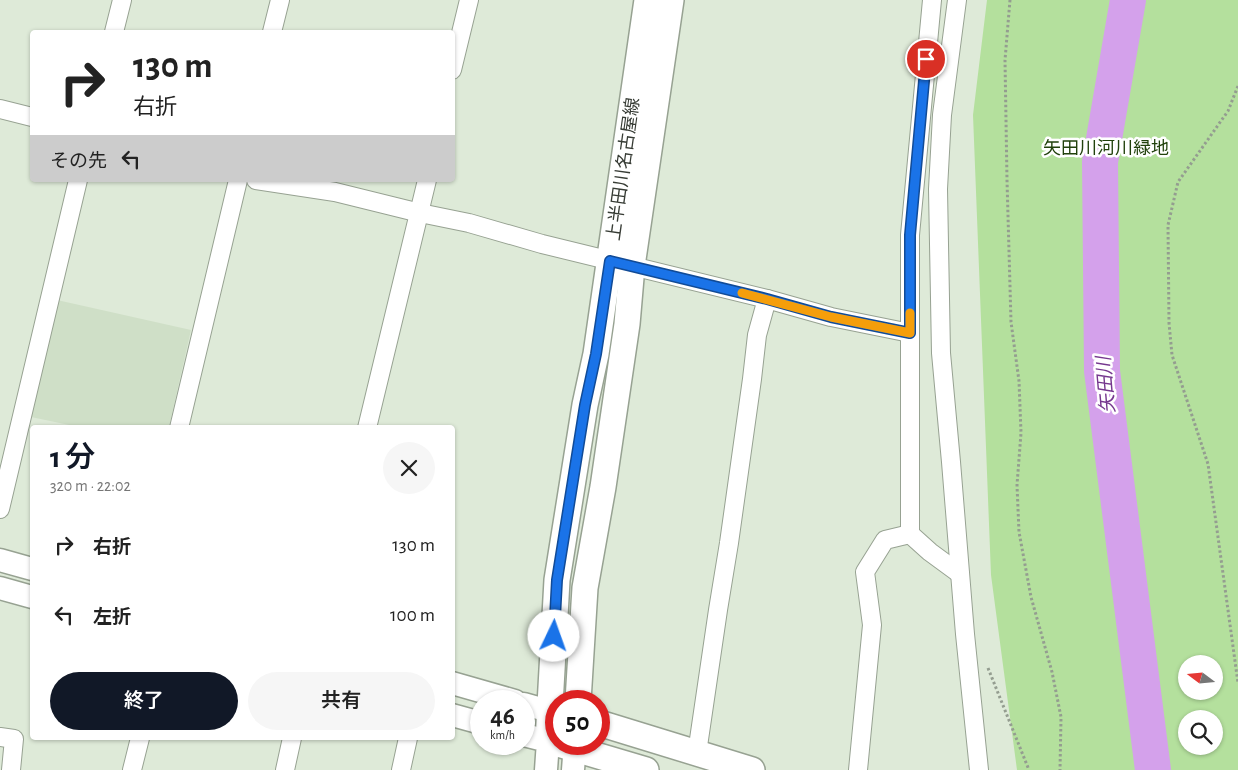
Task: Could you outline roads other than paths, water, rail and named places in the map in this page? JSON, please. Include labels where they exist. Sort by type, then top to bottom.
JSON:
[{"type":"main road","name":"上半田川名古屋線","points":[[579,690],[585,588],[606,468],[626,324],[621,264],[647,0]]},
{"type":"main road","name":"上半田川名古屋線","points":[[554,690],[557,580],[583,415],[596,354],[621,264],[671,0]]},
{"type":"main road","points":[[610,726],[752,770]]},
{"type":"main road","points":[[578,755],[646,770]]},
{"type":"street","points":[[114,30],[122,0]]},
{"type":"street","points":[[272,30],[280,0]]},
{"type":"street","points":[[455,58],[469,0]]},
{"type":"street","points":[[932,0],[910,235],[910,534],[930,552],[960,574]]},
{"type":"street","points":[[957,0],[942,115],[938,189],[942,354],[971,701],[979,770]]},
{"type":"street","points":[[0,108],[30,116]]},
{"type":"street","points":[[0,508],[78,182]]},
{"type":"street","points":[[180,425],[238,182]]},
{"type":"street","points":[[269,182],[335,192],[469,223],[542,244],[767,299],[831,317],[910,333]]},
{"type":"street","points":[[368,425],[427,182]]},
{"type":"street","points":[[697,753],[757,336],[767,299]]},
{"type":"street","points":[[858,770],[872,625],[866,572],[885,540],[910,534]]},
{"type":"street","points":[[0,560],[30,568]]},
{"type":"street","points":[[0,588],[30,596]]},
{"type":"street","points":[[455,684],[476,690]]},
{"type":"street","points":[[455,716],[470,720]]},
{"type":"street","points":[[0,737],[14,740],[11,770]]},
{"type":"street","points":[[132,770],[140,740]]},
{"type":"street","points":[[285,770],[292,740]]},
{"type":"street","points":[[400,770],[408,740]]},
{"type":"street","points":[[546,770],[547,755]]},
{"type":"waterway","name":"矢田川","points":[[1128,0],[1100,162],[1102,371],[1153,770]]},
{"type":"park label","name":"矢田川河川緑地","points":[[1106,148]]}]
